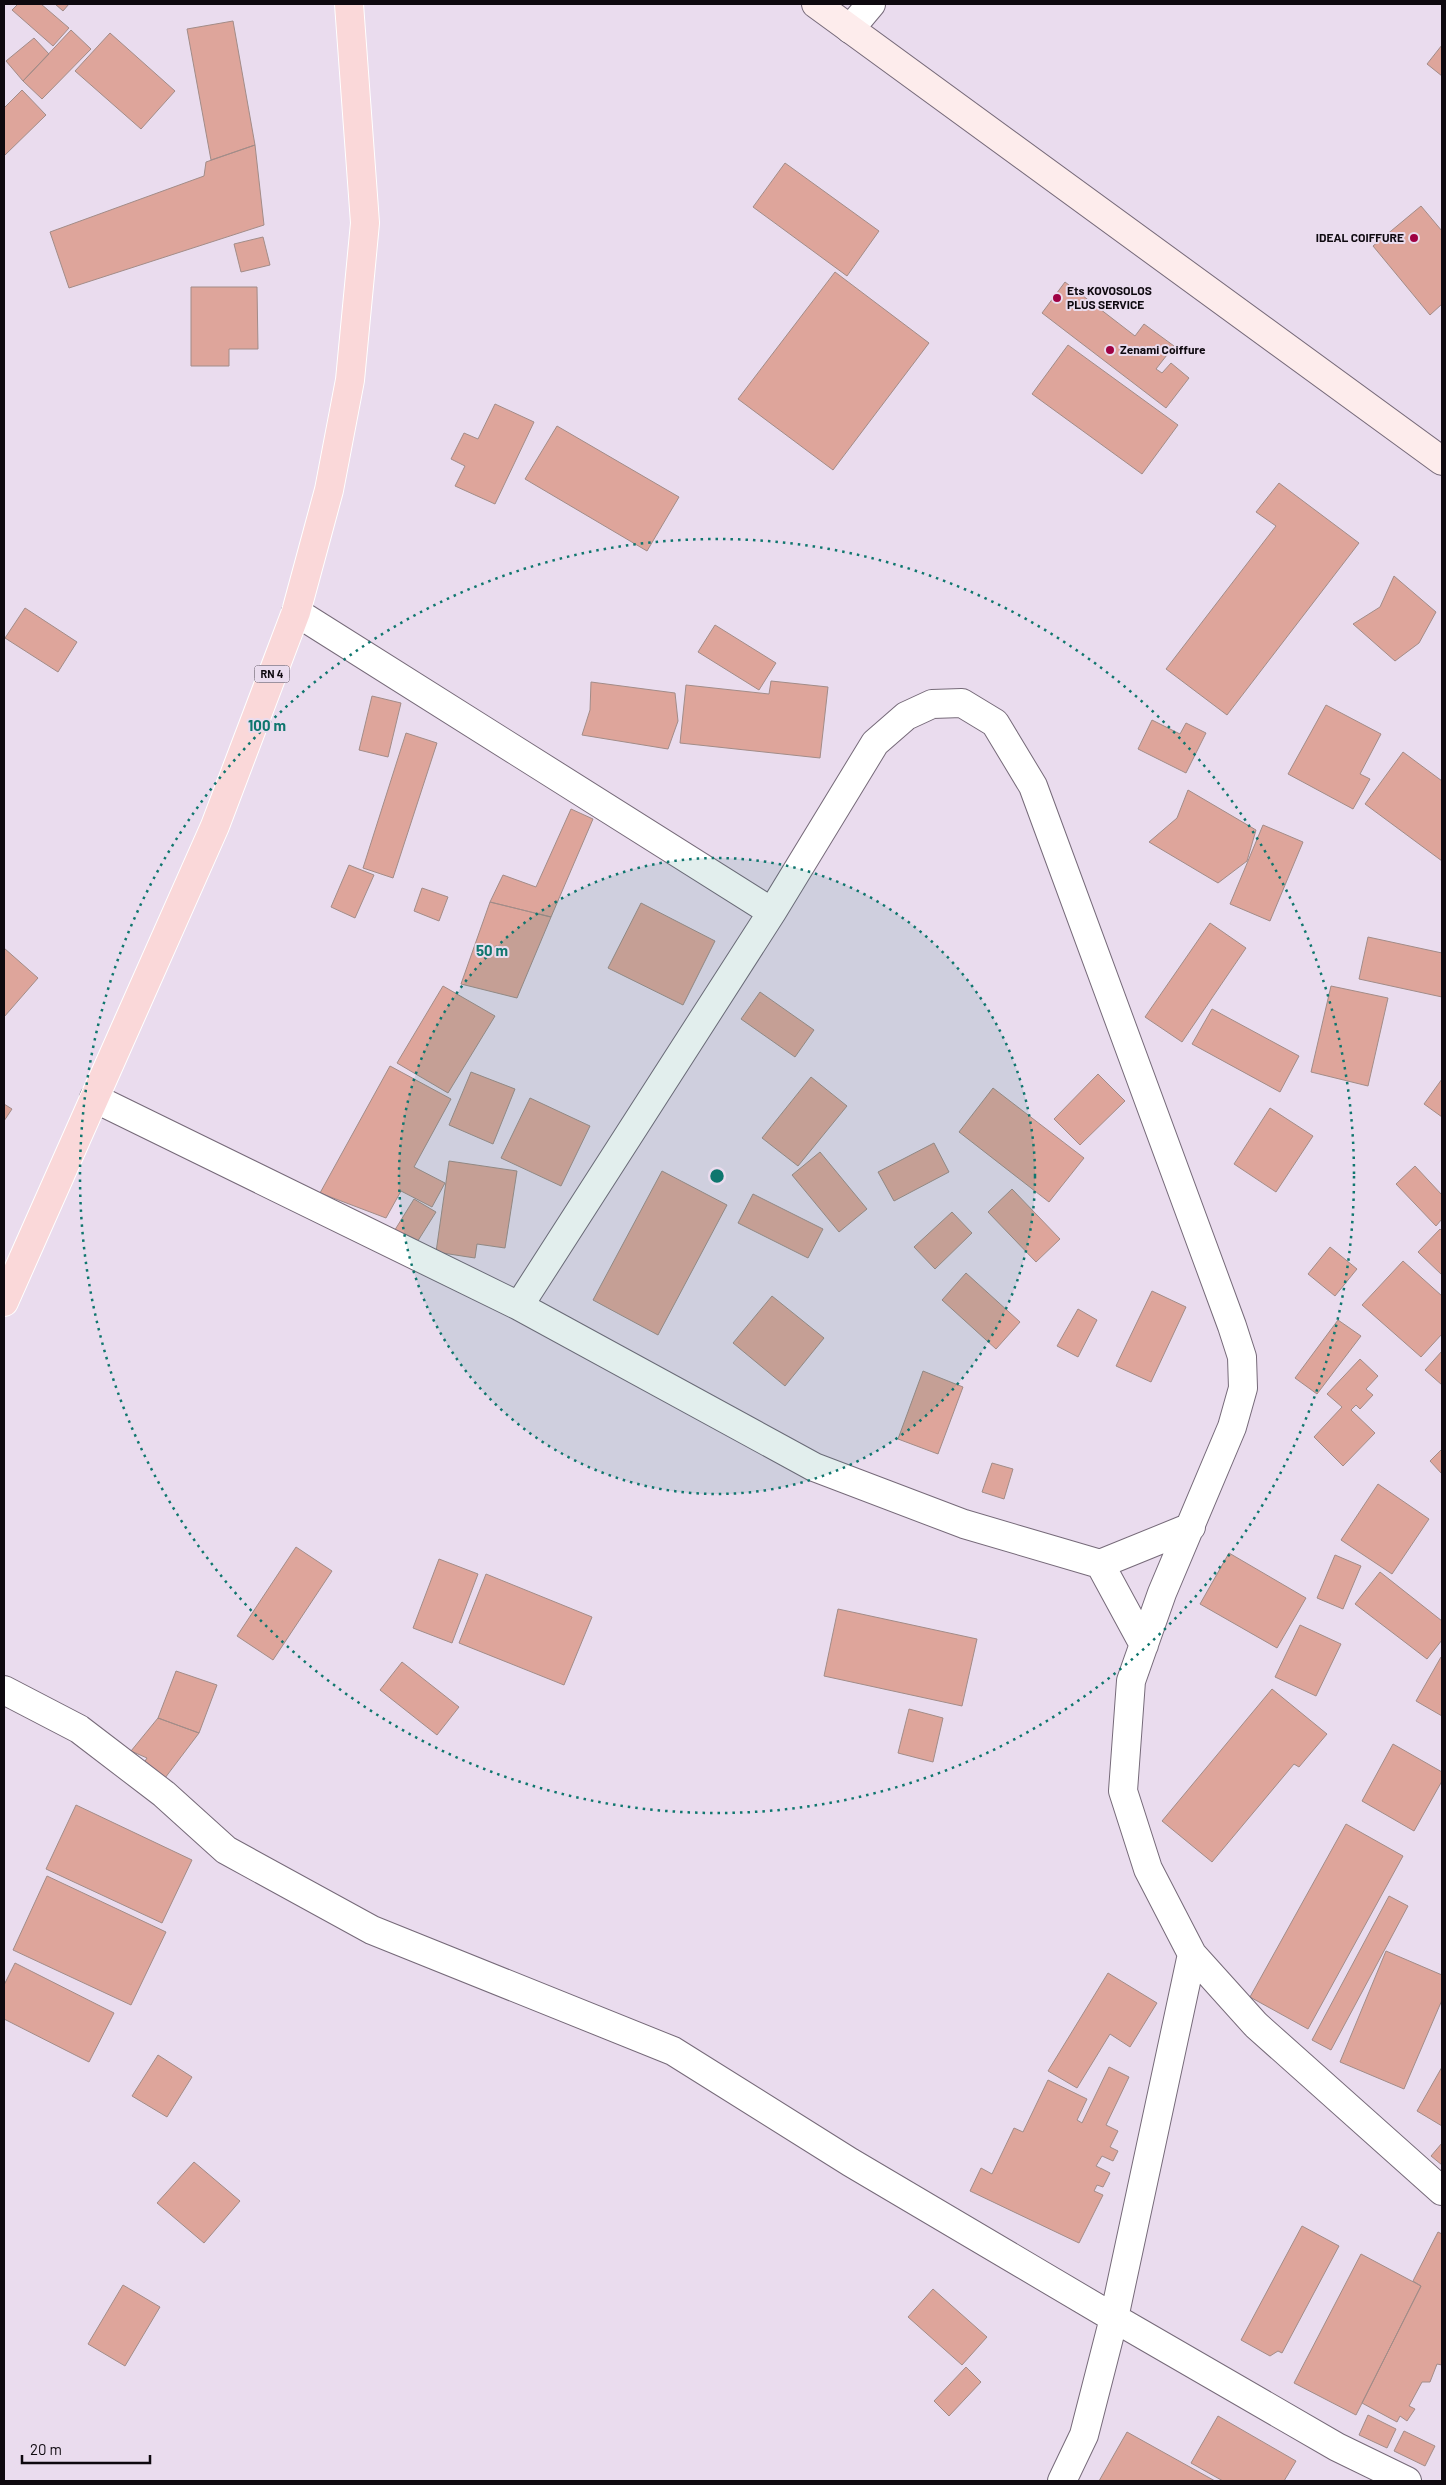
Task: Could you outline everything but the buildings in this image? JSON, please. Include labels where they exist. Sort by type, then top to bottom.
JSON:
[{"type":"main road","name":"RN 4","points":[[4,1302],[11,1266],[94,1098],[215,826],[296,612],[329,490],[350,380],[365,223],[349,4]]},
{"type":"main road","points":[[816,4],[1442,462]]},
{"type":"street","points":[[850,29],[871,4]]},
{"type":"street","points":[[296,612],[772,912]]},
{"type":"street","points":[[519,1306],[772,912],[875,743],[906,716],[932,704],[962,703],[995,722],[1033,786],[1226,1308],[1242,1357],[1243,1388],[1232,1427],[1162,1593],[1131,1681],[1123,1791],[1148,1869],[1192,1954],[1256,2025],[1442,2191]]},
{"type":"street","points":[[94,1098],[519,1306],[814,1467],[964,1524],[1100,1564],[1191,1527]]},
{"type":"street","points":[[1100,1564],[1144,1644]]},
{"type":"street","points":[[4,1690],[79,1729],[164,1794],[226,1850],[372,1930],[673,2051],[850,2162],[1114,2318],[1337,2447],[1407,2481]]},
{"type":"street","points":[[1062,2481],[1084,2435],[1114,2318],[1192,1954]]},
{"type":"place","name":"IDEAL COIFFURE","points":[[1414,238]]},
{"type":"place","name":"Ets KOVOSOLOS PLUS SERVICE","points":[[1057,298]]},
{"type":"place","name":"Zenami Coiffure","points":[[1110,350]]}]
